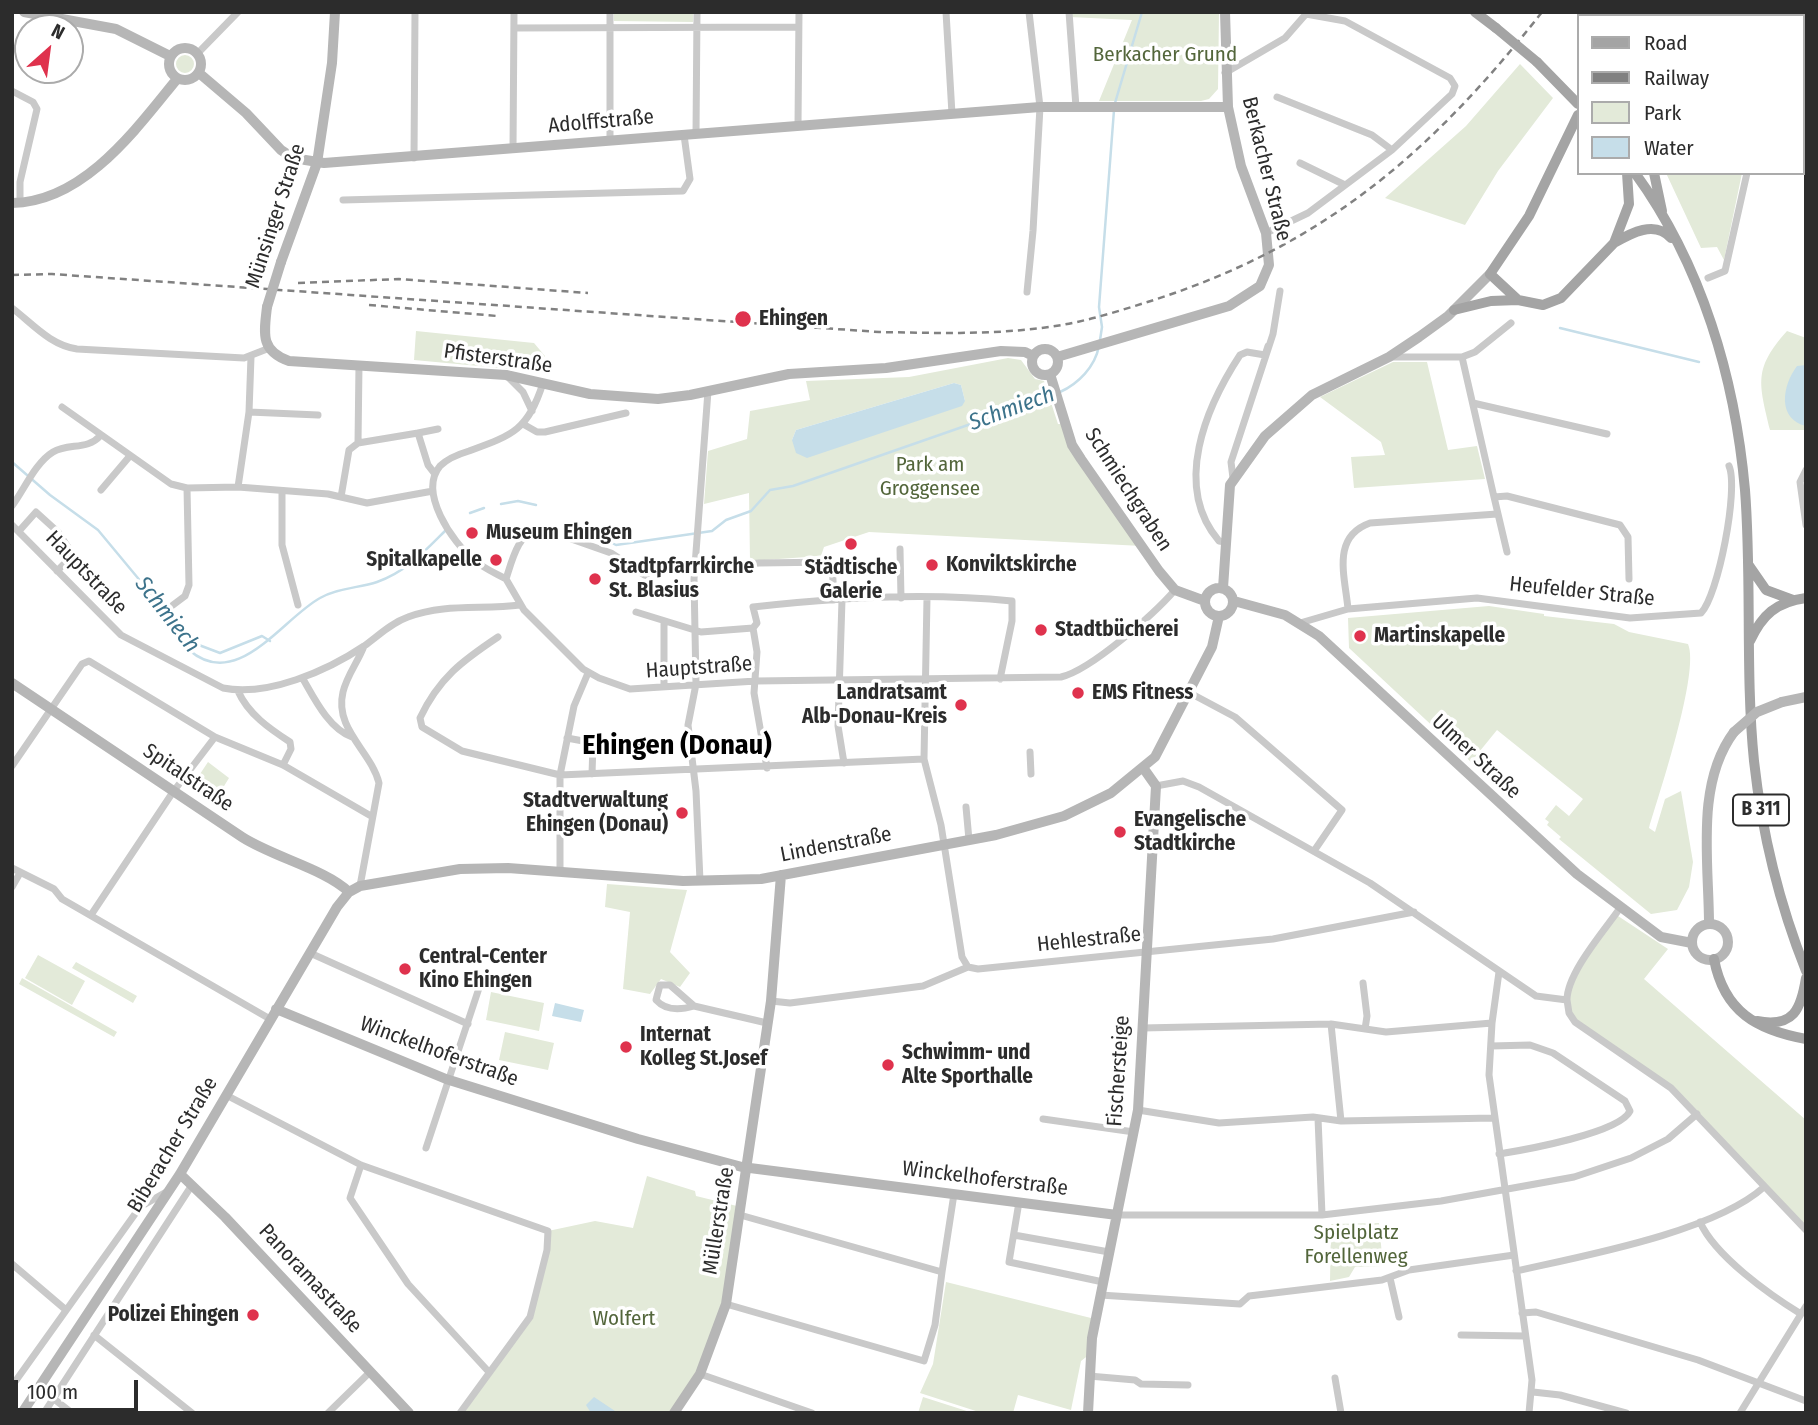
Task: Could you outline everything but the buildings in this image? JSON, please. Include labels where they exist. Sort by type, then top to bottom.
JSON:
[{"type":"main road","points":[[1475,12],[1537,62],[1576,102]]},
{"type":"main road","points":[[1576,119],[1529,216],[1490,274],[1518,300],[1530,305],[1552,303],[1614,243],[1648,228],[1667,234],[1680,248]]},
{"type":"main road","points":[[1614,243],[1629,204],[1627,175]]},
{"type":"main road","name":"B 311","points":[[1636,175],[1680,248],[1708,315],[1731,395],[1745,494],[1753,740],[1762,819],[1782,904],[1806,971]]},
{"type":"main road","points":[[1654,175],[1665,220]]},
{"type":"main road","points":[[1454,310],[1479,303],[1518,300]]},
{"type":"main road","points":[[1746,562],[1766,590],[1793,600]]},
{"type":"main road","points":[[1749,644],[1766,613],[1793,600],[1806,598]]},
{"type":"main road","points":[[1714,960],[1718,978],[1727,997],[1751,1020],[1785,1037],[1806,1039]]},
{"type":"main road","points":[[1751,1020],[1774,1022],[1791,1016],[1802,1004],[1806,978]]},
{"type":"street","points":[[24,12],[116,29],[170,56]]},
{"type":"street","points":[[223,12],[231,20]]},
{"type":"street","points":[[198,54],[238,12]]},
{"type":"street","name":"Münsinger Straße","points":[[267,349],[264,332],[267,307],[317,163],[332,63],[335,12]]},
{"type":"street","points":[[414,158],[415,12]]},
{"type":"street","points":[[513,149],[514,12]]},
{"type":"street","points":[[610,12],[610,141]]},
{"type":"street","points":[[343,200],[684,191],[690,180],[697,12]]},
{"type":"street","points":[[798,125],[799,12]]},
{"type":"street","points":[[946,12],[952,114]]},
{"type":"street","points":[[1027,292],[1034,231],[1040,107],[1029,12]]},
{"type":"street","points":[[1069,12],[1076,107]]},
{"type":"street","name":"Berkacher Straße","points":[[1058,357],[1229,306],[1260,286],[1269,265],[1266,233],[1241,166],[1228,107],[1225,12]]},
{"type":"street","points":[[1225,74],[1285,38],[1307,14],[1345,21],[1387,41],[1450,78],[1455,86],[1452,94],[1392,150],[1343,184],[1308,213],[1266,233]]},
{"type":"street","points":[[514,28],[799,27]]},
{"type":"street","points":[[12,91],[33,102],[37,109],[16,203],[66,191],[92,172],[177,79],[192,79],[199,73],[201,63],[198,54],[183,48],[170,56],[168,66],[177,79]]},
{"type":"street","name":"Adolffstraße","points":[[199,73],[246,113],[281,150],[293,158],[317,163],[414,158],[1040,107],[1228,107]]},
{"type":"street","points":[[1277,97],[1372,135],[1392,150]]},
{"type":"street","points":[[1300,163],[1343,184]]},
{"type":"street","points":[[1708,278],[1725,271],[1747,175]]},
{"type":"street","points":[[1233,478],[1265,436],[1306,399],[1389,357],[1454,310],[1490,274]]},
{"type":"street","points":[[1223,588],[1225,542],[1233,478],[1231,462],[1268,346],[1280,291]]},
{"type":"street","points":[[12,308],[41,333],[70,348],[251,356],[267,349]]},
{"type":"street","points":[[1389,357],[1462,357],[1475,352],[1511,323]]},
{"type":"street","points":[[1225,542],[1219,541],[1212,533],[1203,515],[1197,476],[1201,438],[1209,410],[1240,355],[1247,352],[1265,355],[1268,346]]},
{"type":"street","name":"Pfisterstraße","points":[[267,349],[289,361],[506,376],[610,397],[658,399],[789,374],[886,368],[1001,351],[1033,356]]},
{"type":"street","points":[[1033,356],[1044,349],[1052,351],[1058,357],[1058,366],[1052,379]]},
{"type":"street","points":[[238,487],[249,412],[251,356]]},
{"type":"street","name":"Schmiechgraben","points":[[1033,356],[1036,371],[1052,379],[1072,444],[1081,459],[1175,590]]},
{"type":"street","points":[[1462,357],[1507,552]]},
{"type":"street","points":[[358,443],[359,365]]},
{"type":"street","points":[[506,376],[523,392],[532,413]]},
{"type":"street","points":[[543,383],[532,413],[513,434],[447,460],[435,474],[433,491],[444,521],[476,562],[506,579],[519,543],[533,529],[540,528],[611,554],[646,576]]},
{"type":"street","points":[[701,881],[696,793],[688,725],[696,684],[695,569],[708,391]]},
{"type":"street","points":[[1473,403],[1607,434]]},
{"type":"street","points":[[62,408],[171,484],[187,488],[238,487],[341,497],[367,503],[433,491]]},
{"type":"street","points":[[249,412],[318,415]]},
{"type":"street","points":[[523,425],[545,432],[626,413]]},
{"type":"street","points":[[341,497],[349,450],[358,443],[438,429]]},
{"type":"street","points":[[418,433],[428,465],[435,474]]},
{"type":"street","points":[[12,506],[52,453],[89,444],[100,436]]},
{"type":"street","points":[[101,490],[129,457]]},
{"type":"street","name":"Heufelder Straße","points":[[1300,623],[1348,609],[1477,598],[1630,618],[1701,613],[1712,595],[1729,512],[1733,475],[1729,466]]},
{"type":"street","points":[[1806,470],[1800,482],[1806,525]]},
{"type":"street","points":[[173,605],[185,596],[189,585],[187,488]]},
{"type":"street","points":[[282,492],[282,545],[298,605]]},
{"type":"street","points":[[1493,497],[1507,496],[1620,525],[1628,537],[1629,579]]},
{"type":"street","points":[[20,530],[36,512],[58,532],[73,555],[57,571]]},
{"type":"street","points":[[1348,609],[1343,553],[1348,536],[1358,527],[1370,523],[1497,514]]},
{"type":"street","name":"Hauptstraße","points":[[12,525],[20,530],[121,635],[223,688],[238,691]]},
{"type":"street","points":[[900,549],[901,597]]},
{"type":"street","points":[[695,569],[759,563],[832,562],[838,600],[838,726],[844,763]]},
{"type":"street","name":"Hauptstraße","points":[[506,579],[520,604],[588,673],[630,689],[646,690],[664,686],[756,681],[1000,679],[1071,674],[1129,631],[1175,590]]},
{"type":"street","points":[[1175,590],[1205,601],[1209,612],[1219,616],[1230,612],[1234,601],[1230,593],[1223,588],[1213,589],[1205,601]]},
{"type":"street","points":[[767,768],[757,715],[757,652],[753,628],[757,622],[753,607],[901,597],[1012,601],[1012,621],[1000,679]]},
{"type":"street","points":[[927,598],[924,759],[943,844],[962,957],[968,967]]},
{"type":"street","name":"Ulmer Straße","points":[[1234,601],[1271,610],[1300,623],[1318,636],[1532,835],[1620,908],[1661,937],[1692,943],[1697,954],[1714,960]]},
{"type":"street","points":[[283,765],[291,749],[290,742],[270,729],[243,704],[238,691],[303,679],[364,646],[393,625],[426,612],[452,606],[520,604]]},
{"type":"street","points":[[636,612],[694,630],[724,633],[753,628]]},
{"type":"street","name":"Lindenstraße","points":[[349,892],[360,886],[460,869],[701,881],[781,875],[1029,828],[1101,800],[1144,769],[1161,746],[1212,647],[1219,616]]},
{"type":"street","points":[[664,622],[664,686]]},
{"type":"street","points":[[498,636],[457,664],[431,696],[420,718],[422,727],[462,751],[559,775],[767,768],[924,759]]},
{"type":"street","points":[[360,886],[379,783],[375,770],[352,737],[344,720],[341,698],[364,646]]},
{"type":"street","points":[[12,766],[82,664],[96,663],[215,737],[283,765],[371,816]]},
{"type":"street","points":[[560,872],[559,775],[574,706],[588,673]]},
{"type":"street","points":[[303,679],[317,704],[345,735],[352,737]]},
{"type":"street","name":"Spitalstraße","points":[[12,682],[260,849],[334,880],[349,892]]},
{"type":"street","points":[[1189,693],[1240,721],[1342,810],[1314,851]]},
{"type":"street","points":[[1709,924],[1711,788],[1718,757],[1734,732],[1757,712],[1782,702],[1806,697]]},
{"type":"street","points":[[91,915],[173,792],[215,737]]},
{"type":"street","points":[[568,738],[626,749],[655,745]]},
{"type":"street","points":[[592,774],[593,744]]},
{"type":"street","points":[[1030,752],[1031,774]]},
{"type":"street","points":[[1144,769],[1156,786],[1183,781],[1314,851],[1414,912],[1536,996],[1567,1000]]},
{"type":"street","name":"Fischersteige","points":[[1090,1411],[1089,1376],[1102,1282],[1138,1110],[1156,786]]},
{"type":"street","points":[[965,807],[968,840]]},
{"type":"street","points":[[12,868],[46,884],[62,898],[270,1019]]},
{"type":"street","points":[[12,887],[20,873]]},
{"type":"street","name":"Müllerstraße","points":[[674,1413],[700,1374],[726,1304],[771,1000],[781,875]]},
{"type":"street","name":"Biberacher Straße","points":[[22,1413],[180,1174],[270,1019],[349,892]]},
{"type":"street","points":[[1620,908],[1570,984],[1567,1000],[1569,1013],[1575,1022],[1671,1088],[1806,1230]]},
{"type":"street","name":"Hehlestraße","points":[[771,1000],[790,1003],[894,990],[940,982],[968,967],[978,969],[1273,939],[1414,912]]},
{"type":"street","points":[[1692,943],[1695,932],[1709,924],[1720,927],[1727,937],[1724,954],[1714,960]]},
{"type":"street","points":[[310,953],[468,1024]]},
{"type":"street","points":[[1499,972],[1489,1075],[1533,1392],[1529,1413]]},
{"type":"street","points":[[426,1148],[446,1079],[482,979]]},
{"type":"street","points":[[1363,983],[1367,1016],[1365,1030]]},
{"type":"street","points":[[694,1006],[684,1010],[667,1008],[656,1000],[657,989],[660,985],[670,985],[694,1006],[767,1023]]},
{"type":"street","name":"Winckelhoferstraße","points":[[276,1009],[446,1079],[638,1139],[747,1168],[1117,1215],[1322,1215],[1505,1190],[1574,1177],[1637,1156],[1668,1139],[1697,1114]]},
{"type":"street","points":[[1142,1028],[1331,1024],[1386,1032],[1492,1023]]},
{"type":"street","points":[[1331,1024],[1341,1121]]},
{"type":"street","points":[[1491,1046],[1530,1045],[1553,1053],[1625,1101],[1630,1111],[1627,1117],[1607,1126],[1499,1154]]},
{"type":"street","points":[[226,1095],[361,1165],[548,1231],[547,1250],[530,1317],[488,1371],[460,1413]]},
{"type":"street","points":[[1138,1110],[1219,1123],[1318,1118],[1341,1121],[1493,1118]]},
{"type":"street","points":[[1318,1118],[1322,1215]]},
{"type":"street","points":[[1043,1119],[1134,1132]]},
{"type":"street","points":[[361,1165],[350,1198],[408,1284],[488,1371]]},
{"type":"street","name":"Panoramastraße","points":[[180,1174],[409,1413]]},
{"type":"street","points":[[44,1413],[192,1185]]},
{"type":"street","points":[[1516,1271],[1578,1257],[1700,1222],[1726,1211],[1764,1186]]},
{"type":"street","points":[[13,1382],[140,1207],[171,1188]]},
{"type":"street","points":[[726,1304],[924,1361],[935,1325],[954,1194]]},
{"type":"street","points":[[1020,1202],[1009,1262],[1102,1282]]},
{"type":"street","points":[[135,1214],[154,1215]]},
{"type":"street","points":[[740,1215],[942,1272]]},
{"type":"street","points":[[1700,1222],[1706,1235],[1751,1278],[1801,1314]]},
{"type":"street","points":[[1014,1235],[1109,1252]]},
{"type":"street","points":[[1100,1295],[1240,1304],[1249,1296],[1390,1278],[1409,1270],[1514,1255]]},
{"type":"street","points":[[12,1264],[66,1310]]},
{"type":"street","points":[[1390,1278],[1399,1317]]},
{"type":"street","points":[[1740,1413],[1806,1306]]},
{"type":"street","points":[[1522,1313],[1536,1312],[1558,1318],[1759,1382],[1806,1401]]},
{"type":"street","points":[[94,1335],[192,1413]]},
{"type":"street","points":[[1461,1335],[1525,1336]]},
{"type":"street","points":[[328,1413],[370,1372]]},
{"type":"street","points":[[700,1374],[812,1413]]},
{"type":"street","points":[[1089,1376],[1135,1380],[1141,1384],[1188,1385]]},
{"type":"street","points":[[1335,1378],[1341,1413]]},
{"type":"street","points":[[1533,1392],[1560,1395],[1626,1413]]},
{"type":"street","points":[[54,1399],[72,1413]]},
{"type":"green space","points":[[614,12],[693,12],[693,22],[614,21]]},
{"type":"green space","name":"Berkacher Grund","points":[[1069,12],[1219,12],[1218,89],[1209,99],[1201,101],[1099,101],[1132,20],[1070,17]]},
{"type":"green space","points":[[185,55],[191,58],[194,64],[191,70],[185,73],[179,70],[176,64],[179,58]]},
{"type":"green space","points":[[1520,64],[1553,98],[1498,171],[1465,225],[1385,198],[1466,126]]},
{"type":"green space","points":[[1667,175],[1742,175],[1724,260],[1717,247],[1701,248]]},
{"type":"green space","points":[[416,331],[534,343],[545,356],[535,367],[522,370],[414,360]]},
{"type":"green space","points":[[1787,331],[1806,338],[1806,430],[1770,430],[1763,400],[1764,367],[1768,356]]},
{"type":"green space","name":"Park am Groggensee","points":[[1008,358],[1021,360],[1035,379],[1044,381],[1058,424],[1065,424],[1072,445],[1142,546],[869,532],[824,547],[821,556],[750,561],[749,493],[704,504],[708,451],[747,439],[750,411],[810,400],[806,381],[909,377]],"holes":[[[954,383],[961,385],[965,401],[792,440],[796,430]]]},
{"type":"green space","points":[[1393,362],[1427,362],[1448,450],[1477,446],[1485,479],[1354,488],[1351,457],[1385,455],[1381,442],[1320,397]]},
{"type":"green space","points":[[1489,606],[1614,624],[1629,632],[1688,644],[1690,659],[1684,706],[1649,828],[1655,832],[1665,799],[1681,791],[1693,862],[1689,887],[1677,910],[1651,914],[1559,839],[1561,837],[1547,825],[1549,822],[1545,819],[1556,805],[1569,816],[1583,799],[1497,730],[1471,762],[1349,648],[1348,618]]},
{"type":"green space","points":[[208,762],[229,778],[213,804],[190,789]]},
{"type":"green space","points":[[607,884],[687,890],[670,952],[690,973],[680,987],[661,979],[650,994],[623,989],[630,912],[605,907]]},
{"type":"green space","points":[[1615,914],[1668,949],[1644,979],[1806,1120],[1806,1230],[1671,1088],[1586,1030],[1569,1013],[1570,984]]},
{"type":"green space","points":[[38,955],[85,981],[72,1005],[25,978]]},
{"type":"green space","points":[[76,962],[137,996],[133,1003],[72,968]]},
{"type":"green space","points":[[22,978],[117,1032],[114,1037],[19,984]]},
{"type":"green space","points":[[491,992],[544,1003],[539,1031],[486,1020]]},
{"type":"green space","points":[[505,1032],[554,1043],[548,1070],[499,1060]]},
{"type":"green space","name":"Wolfert","points":[[647,1176],[695,1191],[696,1196],[741,1207],[726,1304],[700,1374],[674,1413],[464,1413],[530,1317],[548,1231],[595,1221],[633,1228]]},
{"type":"green space","name":"Spielplatz Forellenweg","points":[[1379,1223],[1383,1266],[1355,1267],[1349,1277],[1330,1281],[1331,1224]]},
{"type":"green space","points":[[946,1282],[1095,1319],[1090,1354],[1081,1361],[1071,1410],[1018,1395],[1013,1413],[982,1413],[920,1393],[933,1364]]},
{"type":"green space","points":[[923,1397],[973,1413],[918,1413]]},
{"type":"water","points":[[1806,365],[1806,426],[1790,416],[1785,401],[1792,374],[1797,366]]},
{"type":"water","points":[[954,383],[961,385],[965,401],[962,406],[807,458],[796,453],[792,440],[796,430]]},
{"type":"water","points":[[555,1003],[584,1010],[581,1022],[552,1016]]},
{"type":"water","points":[[594,1397],[618,1413],[591,1413],[586,1405]]},
{"type":"waterway","name":"Schmiech","points":[[1115,103],[1142,12]]},
{"type":"waterway","name":"Schmiech","points":[[1100,340],[1102,327],[1099,307],[1114,110]]},
{"type":"waterway","points":[[1560,328],[1699,362]]},
{"type":"waterway","name":"Schmiech","points":[[1060,392],[1085,374],[1094,361],[1099,346]]},
{"type":"waterway","name":"Schmiech","points":[[590,532],[616,545],[712,531],[726,520],[751,511],[770,490],[793,486],[1054,395]]},
{"type":"waterway","name":"Schmiech","points":[[12,462],[50,495],[98,530],[191,642],[189,650],[207,661],[224,663],[242,658],[320,598],[377,582],[397,573],[445,531]]},
{"type":"waterway","name":"Schmiech","points":[[501,504],[518,501],[536,505]]},
{"type":"waterway","name":"Schmiech","points":[[470,513],[484,508]]},
{"type":"waterway","points":[[191,642],[220,653],[262,636],[270,641]]},
{"type":"railway","points":[[12,275],[52,274],[879,332],[985,332],[1063,325],[1157,299],[1218,276],[1274,250],[1325,220],[1372,187],[1460,108],[1542,12]]},
{"type":"railway","points":[[298,283],[399,279],[588,293]]},
{"type":"railway","points":[[369,305],[497,316]]},
{"type":"place","name":"Ehingen","points":[[743,319]]},
{"type":"place","name":"Museum Ehingen","points":[[472,533]]},
{"type":"place","name":"Städtische Galerie","points":[[851,544]]},
{"type":"place","name":"Spitalkapelle","points":[[496,560]]},
{"type":"place","name":"Konviktskirche","points":[[932,565]]},
{"type":"place","name":"Stadtpfarrkirche St. Blasius","points":[[595,579]]},
{"type":"place","name":"Stadtbücherei","points":[[1041,630]]},
{"type":"place","name":"Martinskapelle","points":[[1360,636]]},
{"type":"place","name":"EMS Fitness","points":[[1078,693]]},
{"type":"place","name":"Landratsamt Alb-Donau-Kreis","points":[[961,705]]},
{"type":"place","name":"Stadtverwaltung Ehingen (Donau)","points":[[682,813]]},
{"type":"place","name":"Evangelische Stadtkirche","points":[[1120,832]]},
{"type":"place","name":"Central-Center Kino Ehingen","points":[[405,969]]},
{"type":"place","name":"Internat Kolleg St.Josef","points":[[626,1047]]},
{"type":"place","name":"Schwimm- und Alte Sporthalle","points":[[888,1065]]},
{"type":"place","name":"Polizei Ehingen","points":[[253,1315]]},
{"type":"district","name":"Ehingen (Donau)","points":[[677,746]]}]
